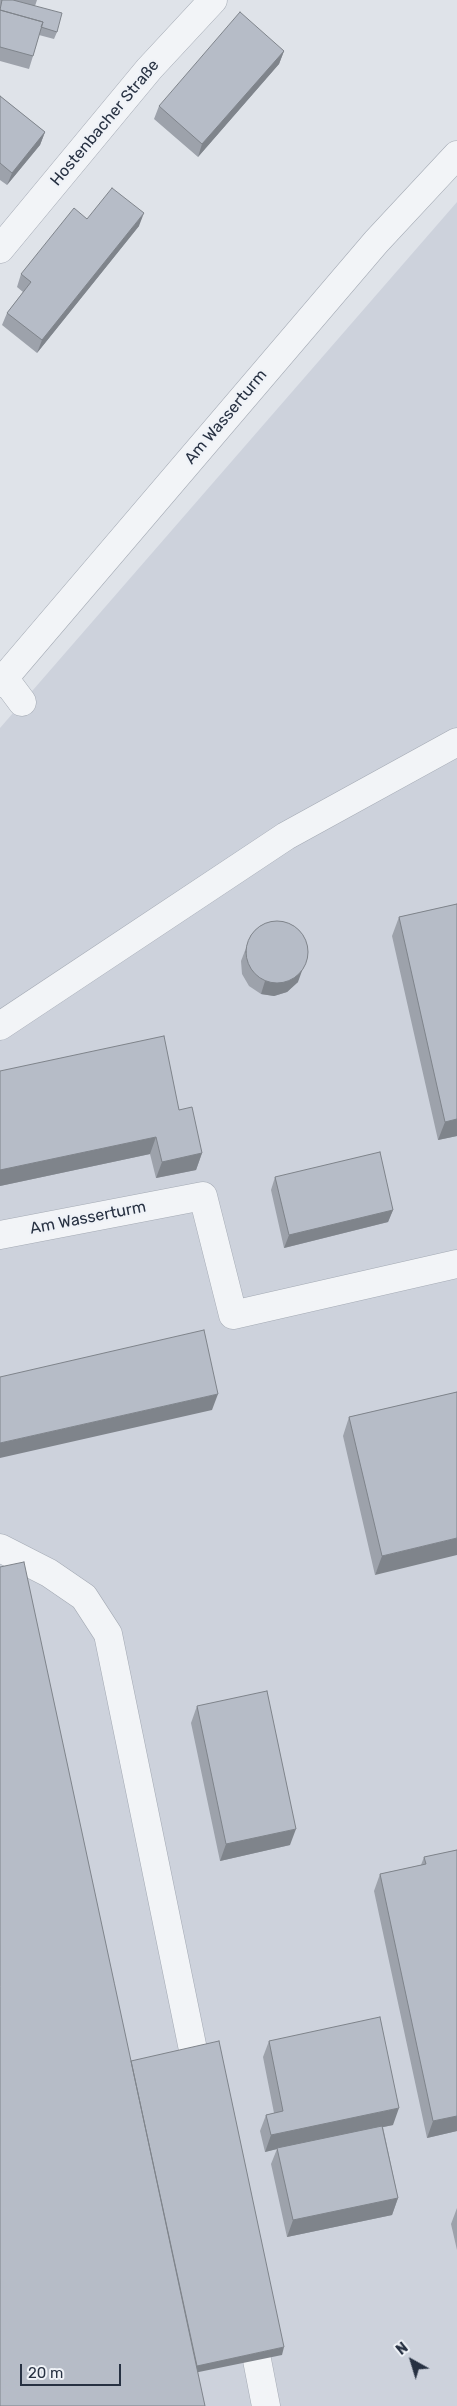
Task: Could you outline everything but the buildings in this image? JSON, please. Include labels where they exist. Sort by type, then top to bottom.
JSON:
[{"type":"street","name":"Hostenbacher Straße","points":[[0,249],[149,69],[213,0]]},
{"type":"street","name":"Am Wasserturm","points":[[2,680],[376,242],[457,155]]},
{"type":"street","points":[[2,680],[22,702]]},
{"type":"street","points":[[0,1026],[298,828],[457,742]]},
{"type":"street","name":"Am Wasserturm","points":[[0,1235],[203,1196],[233,1315],[457,1264]]},
{"type":"street","points":[[0,1548],[49,1573],[84,1597],[108,1634],[206,2113]]},
{"type":"street","points":[[244,2298],[266,2406]]},
{"type":"shaded area","points":[[457,202],[457,2406],[0,2406],[0,728]]}]
